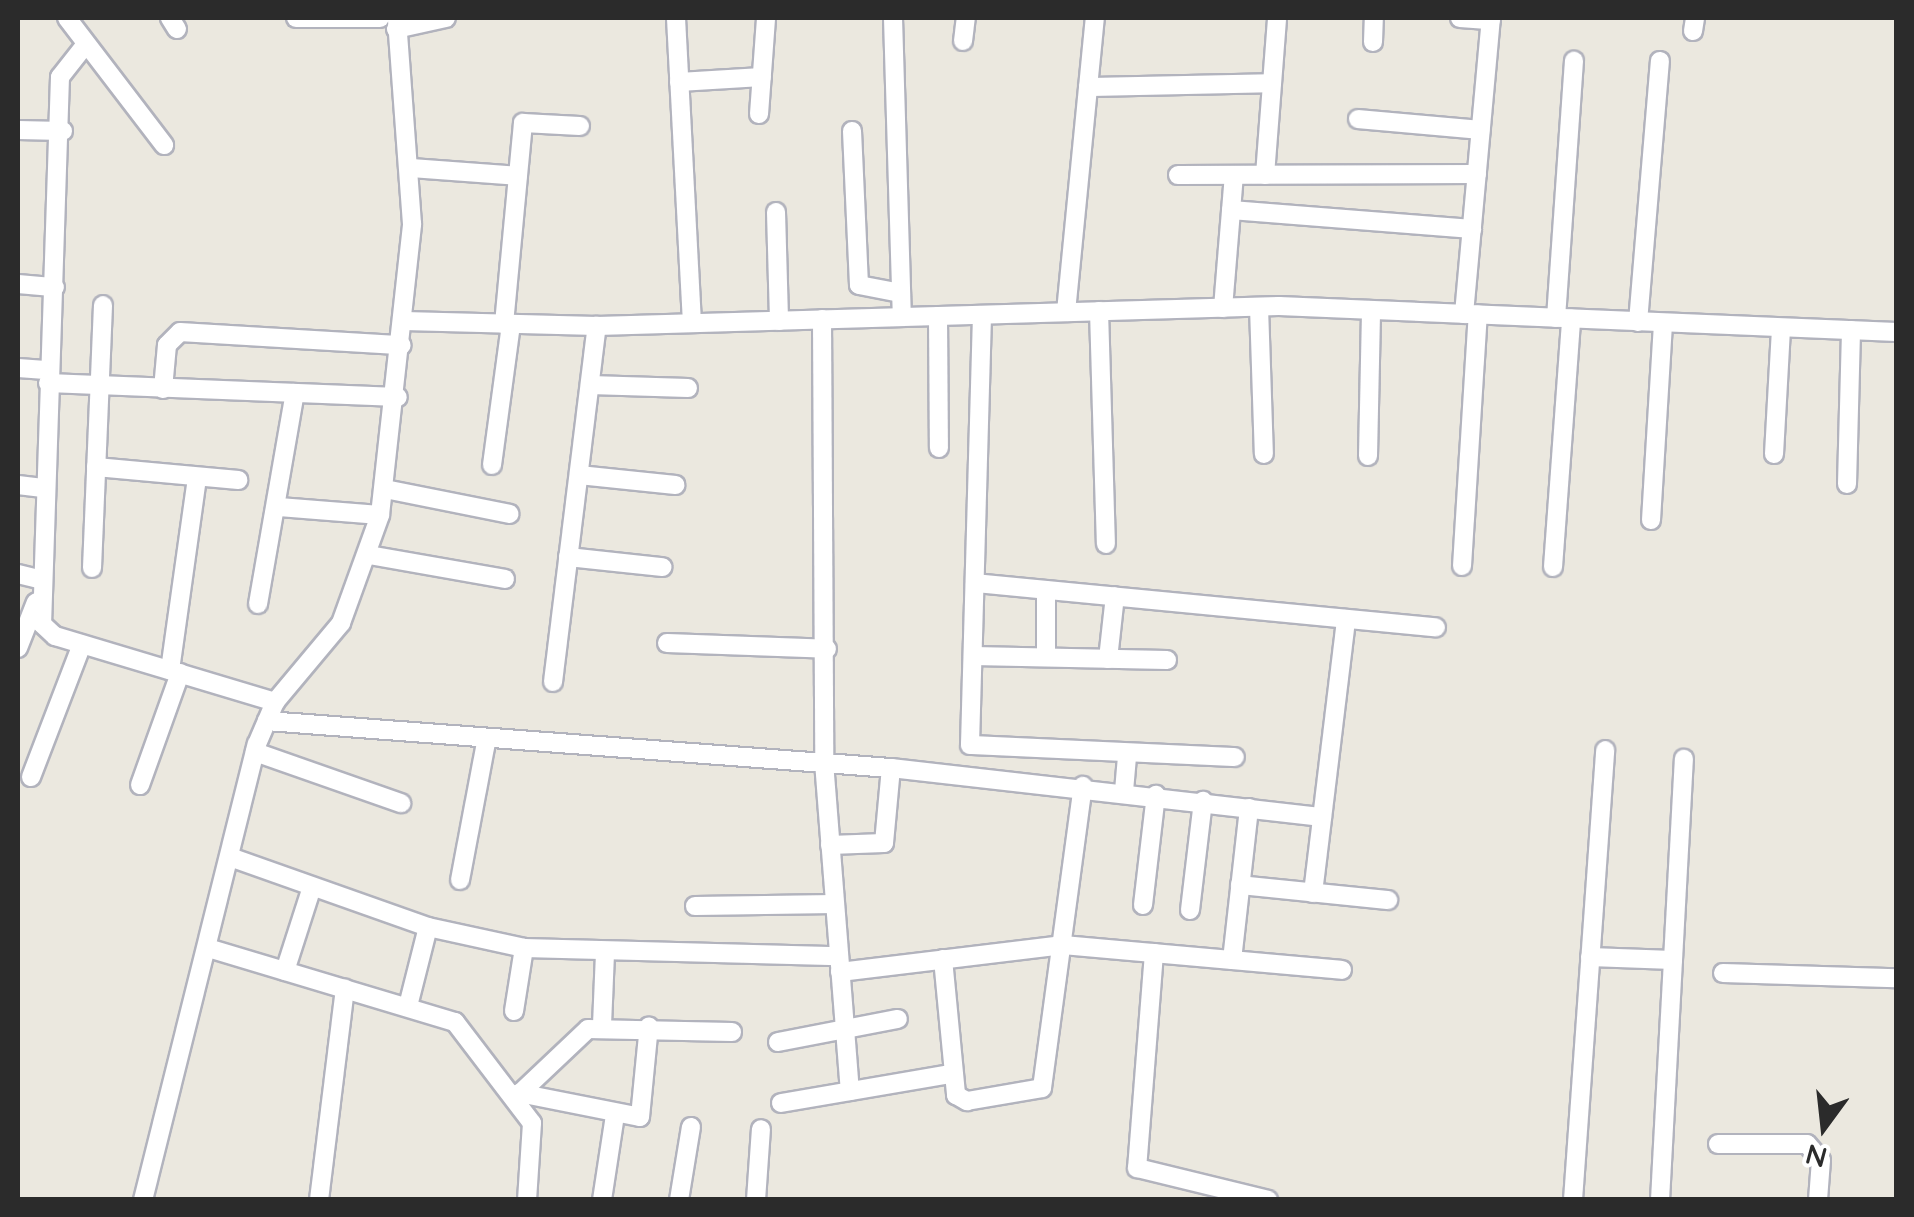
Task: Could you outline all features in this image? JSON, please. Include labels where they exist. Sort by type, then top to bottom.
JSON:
[{"type":"street","points":[[67,18],[164,145]]},
{"type":"street","points":[[296,18],[380,18]]},
{"type":"street","points":[[143,1200],[255,752],[275,702],[341,623],[380,515],[398,397],[410,168],[397,23],[446,18]]},
{"type":"street","points":[[676,18],[692,323]]},
{"type":"street","points":[[760,114],[766,18]]},
{"type":"street","points":[[892,18],[902,317]]},
{"type":"street","points":[[963,41],[966,18]]},
{"type":"street","points":[[1066,312],[1095,18]]},
{"type":"street","points":[[1265,175],[1278,18]]},
{"type":"street","points":[[1372,42],[1374,18]]},
{"type":"street","points":[[1460,18],[1491,19],[1472,230],[1462,566]]},
{"type":"street","points":[[18,648],[36,602],[38,580],[63,132],[60,77],[86,44]]},
{"type":"street","points":[[1553,566],[1574,61]]},
{"type":"street","points":[[1638,322],[1660,62]]},
{"type":"street","points":[[679,82],[762,77]]},
{"type":"street","points":[[1088,87],[1272,82]]},
{"type":"street","points":[[492,465],[518,176],[527,119],[580,126]]},
{"type":"street","points":[[1358,119],[1481,130]]},
{"type":"street","points":[[18,130],[63,132]]},
{"type":"street","points":[[852,131],[859,284],[901,293]]},
{"type":"street","points":[[410,168],[518,176]]},
{"type":"street","points":[[1178,175],[1477,174]]},
{"type":"street","points":[[1224,308],[1234,175]]},
{"type":"street","points":[[1232,210],[1472,230]]},
{"type":"street","points":[[776,212],[779,320]]},
{"type":"street","points":[[18,284],[55,287]]},
{"type":"street","points":[[92,568],[102,305]]},
{"type":"street","points":[[404,321],[597,326],[1259,307],[1896,332]]},
{"type":"street","points":[[1259,307],[1264,454]]},
{"type":"street","points":[[1368,456],[1371,310]]},
{"type":"street","points":[[1099,312],[1106,544]]},
{"type":"street","points":[[982,315],[970,745],[1235,757]]},
{"type":"street","points":[[938,316],[939,448]]},
{"type":"street","points":[[822,319],[827,650],[824,762],[850,1090]]},
{"type":"street","points":[[1651,520],[1663,323]]},
{"type":"street","points":[[553,682],[597,326]]},
{"type":"street","points":[[1774,454],[1781,328]]},
{"type":"street","points":[[1847,484],[1851,330]]},
{"type":"street","points":[[163,389],[167,346],[180,332],[402,345]]},
{"type":"street","points":[[18,368],[98,386],[398,397]]},
{"type":"street","points":[[590,385],[688,388]]},
{"type":"street","points":[[258,604],[279,507],[295,393]]},
{"type":"street","points":[[96,467],[238,480]]},
{"type":"street","points":[[578,475],[676,485]]},
{"type":"street","points":[[140,786],[175,672],[197,476]]},
{"type":"street","points":[[18,485],[44,488]]},
{"type":"street","points":[[385,489],[510,514]]},
{"type":"street","points":[[279,507],[380,515]]},
{"type":"street","points":[[369,554],[506,579]]},
{"type":"street","points":[[568,557],[662,567]]},
{"type":"street","points":[[18,576],[38,580]]},
{"type":"street","points":[[975,583],[1436,627]]},
{"type":"street","points":[[1046,590],[1046,657]]},
{"type":"street","points":[[1108,659],[1115,596]]},
{"type":"street","points":[[36,602],[42,624],[82,644],[275,702]]},
{"type":"street","points":[[1314,893],[1346,618]]},
{"type":"street","points":[[667,643],[827,650]]},
{"type":"street","points":[[31,777],[82,644]]},
{"type":"street","points":[[973,656],[1166,660]]},
{"type":"street","points":[[266,721],[486,743],[891,768],[1083,786],[1322,818]]},
{"type":"street","points":[[460,880],[486,743]]},
{"type":"street","points":[[1573,1200],[1605,750]]},
{"type":"street","points":[[255,752],[400,803]]},
{"type":"street","points":[[1124,791],[1127,753]]},
{"type":"street","points":[[1660,1200],[1684,759]]},
{"type":"street","points":[[830,845],[884,843],[891,768]]},
{"type":"street","points":[[943,959],[950,1074],[967,1101],[1042,1088],[1083,786]]},
{"type":"street","points":[[1143,905],[1156,795]]},
{"type":"street","points":[[1190,910],[1203,802]]},
{"type":"street","points":[[1232,960],[1249,808]]},
{"type":"street","points":[[230,857],[312,890],[428,927],[524,948],[840,964],[943,959],[1064,946],[1342,970]]},
{"type":"street","points":[[1240,886],[1388,900]]},
{"type":"street","points":[[286,971],[312,890]]},
{"type":"street","points":[[695,906],[835,904]]},
{"type":"street","points":[[408,1006],[428,927]]},
{"type":"street","points":[[208,948],[455,1022],[517,1095],[537,1138],[527,1200]]},
{"type":"street","points":[[514,1012],[524,948]]},
{"type":"street","points":[[602,1025],[605,952]]},
{"type":"street","points":[[1154,953],[1137,1168],[1268,1200]]},
{"type":"street","points":[[1590,957],[1673,960]]},
{"type":"street","points":[[1722,973],[1896,978]]},
{"type":"street","points":[[318,1200],[345,989]]},
{"type":"street","points":[[778,1042],[898,1019]]},
{"type":"street","points":[[517,1095],[568,1041],[602,1025],[732,1032]]},
{"type":"street","points":[[517,1095],[615,1116],[645,1110],[649,1026]]},
{"type":"street","points":[[781,1102],[950,1074]]},
{"type":"street","points":[[602,1200],[615,1116]]},
{"type":"street","points":[[680,1200],[691,1127]]},
{"type":"street","points":[[756,1200],[760,1129]]},
{"type":"street","points":[[1718,1144],[1807,1144],[1821,1160],[1818,1200]]}]
